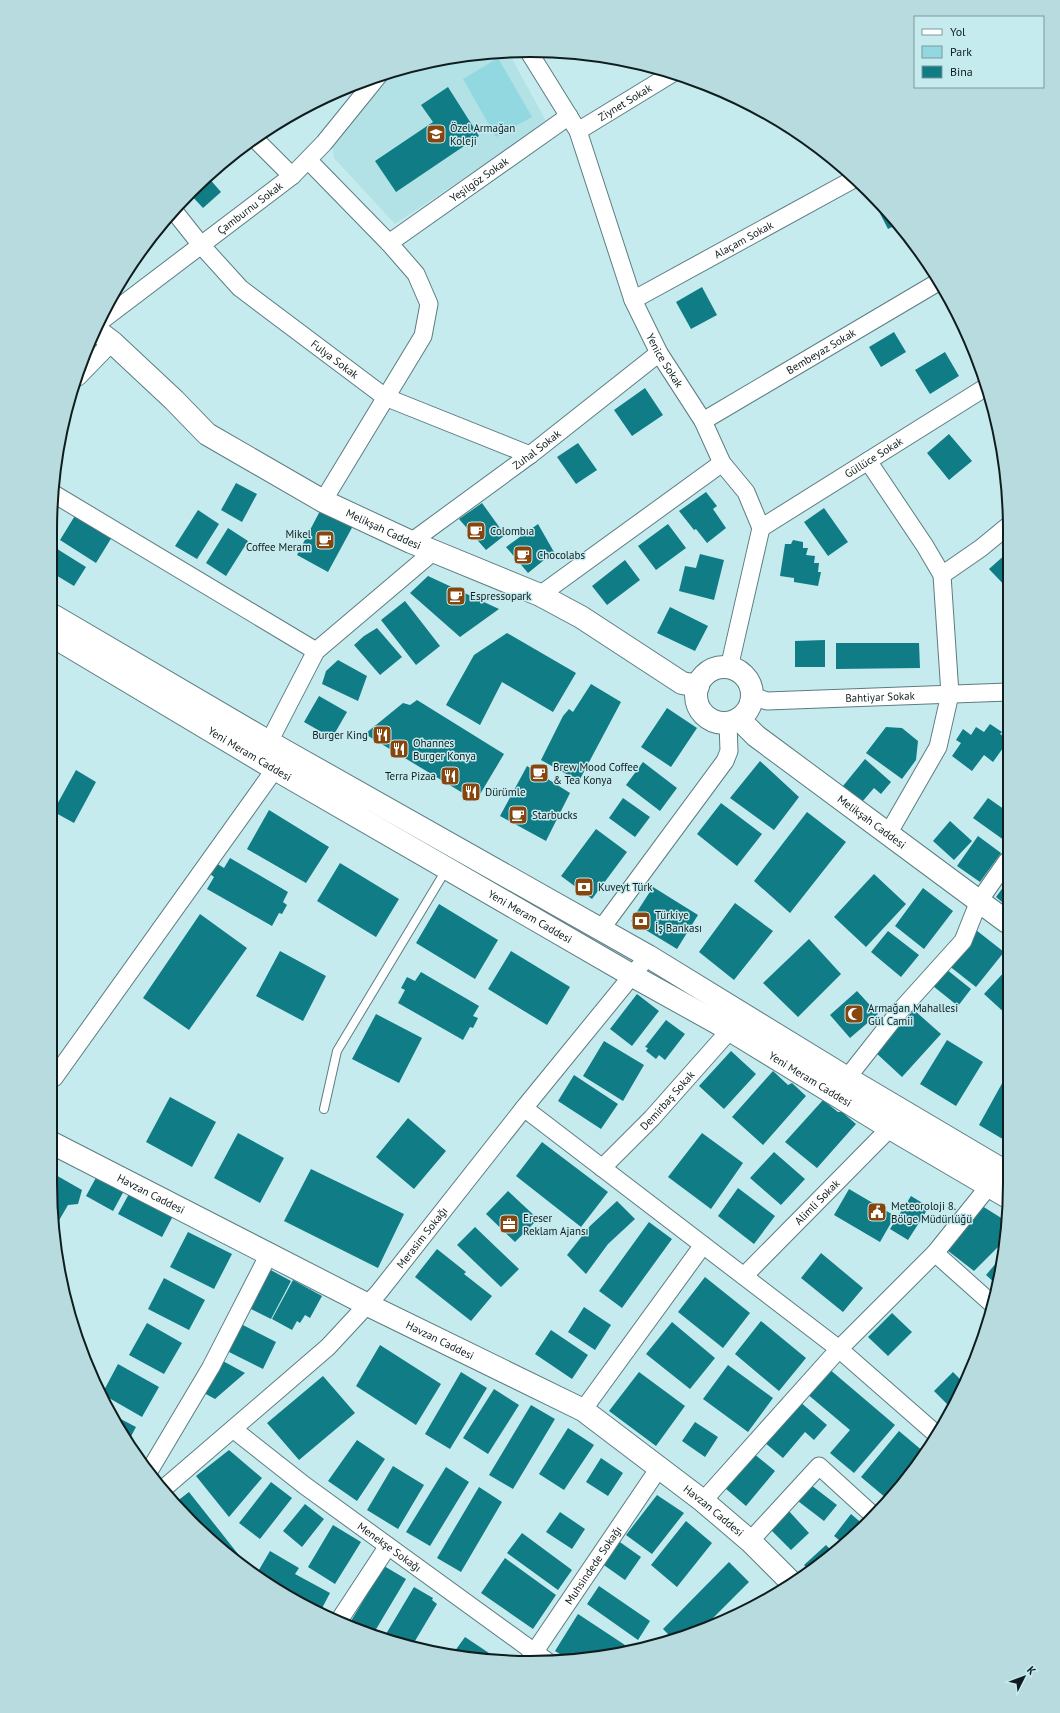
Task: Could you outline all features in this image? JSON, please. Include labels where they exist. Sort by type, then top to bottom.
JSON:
[{"type":"main road","name":"Melikşah Caddesi","points":[[104,336],[174,400],[208,434],[324,501],[434,552],[540,594],[581,616],[682,684],[698,686]]},
{"type":"main road","name":"Yeni Meram Caddesi","points":[[57,618],[269,742],[648,956],[847,1078],[1003,1170]]},
{"type":"main road","name":"Yeni Meram Caddesi","points":[[57,639],[275,769],[633,976],[730,1030],[890,1128],[998,1191]]},
{"type":"main road","points":[[729,668],[740,673],[747,679],[751,687],[751,705],[746,713],[734,721],[714,721],[703,713],[698,705],[696,695],[698,686],[708,673],[715,669],[729,668]]},
{"type":"main road","name":"Melikşah Caddesi","points":[[734,721],[1003,919]]},
{"type":"main road","name":"Havzan Caddesi","points":[[57,1146],[368,1305],[583,1410],[703,1501],[750,1541],[788,1579]]},
{"type":"street","name":"Yenice Sokak","points":[[532,57],[578,130],[633,300],[659,352],[703,421],[722,463],[746,492],[761,528]]},
{"type":"street","name":"Ziynet Sokak","points":[[578,130],[666,77]]},
{"type":"street","name":"Çamburnu Sokak","points":[[109,315],[292,176],[324,143],[371,85]]},
{"type":"street","name":"Yeşilgöz Sokak","points":[[389,243],[569,116]]},
{"type":"street","points":[[259,143],[292,176]]},
{"type":"street","points":[[308,160],[389,243],[416,274],[429,304],[423,336],[385,397],[324,501]]},
{"type":"street","name":"Alaçam Sokak","points":[[633,300],[849,181]]},
{"type":"street","name":"Fulya Sokak","points":[[177,215],[201,245],[240,288],[385,397],[530,455]]},
{"type":"street","name":"Bembeyaz Sokak","points":[[703,421],[934,285]]},
{"type":"street","points":[[89,360],[104,336]]},
{"type":"street","name":"Zuhal Sokak","points":[[411,542],[530,455],[659,352]]},
{"type":"street","name":"Güllüce Sokak","points":[[761,528],[982,390]]},
{"type":"street","points":[[868,462],[925,546],[942,575],[950,694],[938,747],[888,834]]},
{"type":"street","points":[[540,594],[722,463]]},
{"type":"street","points":[[58,497],[316,651]]},
{"type":"street","points":[[729,668],[761,528]]},
{"type":"street","points":[[942,575],[981,548],[1003,530]]},
{"type":"street","points":[[269,742],[316,651],[434,552]]},
{"type":"street","name":"Bahtiyar Sokak","points":[[752,696],[766,701],[1003,692]]},
{"type":"street","points":[[601,929],[725,761],[729,751],[734,721]]},
{"type":"street","points":[[57,1074],[275,769]]},
{"type":"street","points":[[847,1078],[899,1012],[963,941],[979,901],[1003,868]]},
{"type":"street","name":"Merasim Sokağı","points":[[167,1486],[328,1347],[368,1305],[524,1108],[648,956]]},
{"type":"street","name":"Demirbaş Sokak","points":[[602,1168],[652,1118],[730,1030]]},
{"type":"street","points":[[524,1108],[839,1349],[933,1431]]},
{"type":"street","name":"Alimli Sokak","points":[[744,1276],[890,1128]]},
{"type":"street","points":[[703,1501],[839,1349],[998,1191]]},
{"type":"street","points":[[583,1410],[703,1245]]},
{"type":"street","points":[[935,1253],[988,1300]]},
{"type":"street","points":[[152,1467],[210,1367],[269,1254]]},
{"type":"street","name":"Menekşe Sokağı","points":[[233,1429],[304,1485],[388,1546],[529,1656]]},
{"type":"street","points":[[750,1541],[819,1466],[870,1511]]},
{"type":"street","name":"Muhsindede Sokağı","points":[[531,1656],[659,1468]]},
{"type":"street","points":[[342,1617],[388,1546]]},
{"type":"lane","points":[[324,1109],[337,1051],[447,868]]},
{"type":"shaded area","name":"Özel Armağan Koleji","points":[[511,58],[547,123],[395,224],[334,158],[332,144],[389,79],[438,66],[468,61]]},
{"type":"green space","points":[[498,58],[532,117],[496,137],[463,79]]},
{"type":"building","points":[[448,87],[479,136],[396,192],[375,161],[433,122],[421,105]]},
{"type":"building","points":[[211,181],[221,192],[203,208],[194,198]]},
{"type":"building","points":[[878,210],[893,227],[888,229]]},
{"type":"building","points":[[702,287],[717,315],[691,329],[676,302]]},
{"type":"building","points":[[894,332],[906,352],[881,367],[869,347]]},
{"type":"building","points":[[945,352],[959,376],[930,394],[915,370]]},
{"type":"building","points":[[645,388],[663,415],[632,436],[614,410]]},
{"type":"building","points":[[949,434],[972,461],[949,480],[927,453]]},
{"type":"building","points":[[578,443],[597,470],[576,484],[557,457]]},
{"type":"building","points":[[236,483],[257,494],[242,522],[221,510]]},
{"type":"building","points":[[706,492],[717,506],[713,509],[726,528],[707,543],[696,529],[694,530],[679,511]]},
{"type":"building","points":[[482,503],[505,535],[486,550],[459,519]]},
{"type":"building","points":[[824,508],[848,542],[828,556],[804,522]]},
{"type":"building","name":"Mikel Coffee Meram","points":[[321,509],[354,524],[328,572],[297,555]]},
{"type":"building","points":[[198,510],[219,524],[197,559],[175,546]]},
{"type":"building","points":[[76,514],[112,537],[96,563],[60,540]]},
{"type":"building","points":[[538,524],[554,552],[528,573],[506,547]]},
{"type":"building","points":[[668,524],[686,548],[656,570],[638,546]]},
{"type":"building","points":[[228,528],[248,541],[226,576],[206,563]]},
{"type":"building","points":[[793,540],[803,542],[803,548],[808,548],[806,555],[815,556],[814,563],[819,563],[818,572],[821,572],[818,586],[794,582],[794,578],[780,576],[785,544],[791,544]]},
{"type":"building","points":[[57,549],[86,567],[74,586],[57,576]]},
{"type":"building","points":[[700,554],[724,560],[714,600],[679,591],[685,566],[696,568]]},
{"type":"building","points":[[1003,557],[1003,584],[989,569]]},
{"type":"building","points":[[625,560],[640,580],[607,605],[592,586]]},
{"type":"building","points":[[428,576],[499,609],[460,637],[410,593]]},
{"type":"building","points":[[405,601],[440,646],[416,665],[381,620]]},
{"type":"building","points":[[670,607],[708,626],[695,651],[657,633]]},
{"type":"building","points":[[377,628],[402,657],[380,675],[354,645],[364,636]]},
{"type":"building","points":[[507,633],[576,673],[553,712],[502,682],[480,725],[446,705],[474,655]]},
{"type":"building","points":[[825,640],[825,667],[795,667],[795,641]]},
{"type":"building","points":[[836,643],[919,643],[920,668],[836,669]]},
{"type":"building","points":[[338,660],[367,676],[358,701],[322,684],[326,671]]},
{"type":"building","points":[[591,684],[621,702],[579,781],[541,760],[563,716],[569,709],[573,712]]},
{"type":"building","points":[[319,696],[347,712],[332,738],[304,722]]},
{"type":"building","points":[[417,700],[504,754],[476,801],[365,734],[403,703],[410,705]]},
{"type":"building","points":[[667,708],[697,728],[671,767],[641,747]]},
{"type":"building","points":[[990,724],[1002,732],[1000,734],[1003,736],[1003,748],[993,762],[984,755],[972,771],[952,756],[961,743],[956,740],[963,729],[971,735],[976,727],[984,732]]},
{"type":"building","points":[[886,727],[902,728],[918,741],[916,760],[902,779],[866,753]]},
{"type":"building","points":[[865,759],[891,782],[881,794],[874,788],[862,802],[843,786]]},
{"type":"building","points":[[760,761],[799,797],[774,830],[730,798]]},
{"type":"building","points":[[643,762],[677,788],[660,811],[626,785]]},
{"type":"building","points":[[527,766],[570,793],[546,841],[500,816]]},
{"type":"building","points":[[76,770],[96,782],[74,823],[57,814],[57,805]]},
{"type":"building","points":[[623,798],[650,817],[635,837],[609,818]]},
{"type":"building","points":[[988,798],[1003,808],[1003,839],[973,818]]},
{"type":"building","points":[[721,803],[762,834],[737,866],[697,834]]},
{"type":"building","points":[[269,810],[329,847],[306,883],[247,849]]},
{"type":"building","points":[[807,812],[846,842],[790,913],[754,881]]},
{"type":"building","points":[[950,821],[972,841],[954,860],[933,841]]},
{"type":"building","points":[[596,829],[627,852],[592,899],[561,876]]},
{"type":"building","points":[[978,836],[1001,853],[980,882],[957,866]]},
{"type":"building","points":[[230,858],[288,892],[283,902],[287,905],[282,914],[279,913],[272,926],[207,889],[214,877],[210,874],[216,863],[224,868]]},
{"type":"building","points":[[340,863],[399,899],[376,937],[317,901]]},
{"type":"building","points":[[874,874],[906,904],[866,947],[834,917]]},
{"type":"building","points":[[653,887],[698,915],[677,949],[631,921]]},
{"type":"building","points":[[1003,887],[1003,903],[996,897]]},
{"type":"building","points":[[923,888],[953,911],[924,949],[895,926]]},
{"type":"building","points":[[735,903],[773,931],[734,980],[699,952]]},
{"type":"building","points":[[439,904],[498,940],[475,979],[416,943]]},
{"type":"building","points":[[200,914],[247,948],[189,1030],[143,998]]},
{"type":"building","points":[[976,930],[1003,951],[1003,953],[976,987],[948,965]]},
{"type":"building","points":[[888,931],[919,955],[901,977],[871,952]]},
{"type":"building","points":[[809,939],[841,974],[798,1017],[763,983]]},
{"type":"building","points":[[280,951],[326,976],[303,1021],[256,996]]},
{"type":"building","points":[[511,951],[570,987],[547,1025],[488,989]]},
{"type":"building","points":[[946,969],[971,989],[958,1006],[933,986]]},
{"type":"building","points":[[421,972],[479,1006],[473,1016],[478,1018],[473,1028],[470,1027],[463,1040],[398,1003],[405,990],[401,988],[407,977],[415,981]]},
{"type":"building","points":[[1003,973],[1003,1011],[984,994]]},
{"type":"building","name":"Armağan Mahallesi Gül Camii","points":[[857,991],[878,1014],[850,1038],[830,1015]]},
{"type":"building","points":[[637,994],[659,1011],[632,1046],[610,1029]]},
{"type":"building","points":[[914,1010],[941,1034],[902,1077],[875,1052]]},
{"type":"building","points":[[376,1014],[422,1038],[399,1083],[352,1059]]},
{"type":"building","points":[[666,1020],[685,1034],[665,1060],[659,1055],[656,1059],[646,1051],[648,1048],[645,1047]]},
{"type":"building","points":[[947,1040],[983,1062],[956,1106],[920,1084]]},
{"type":"building","points":[[604,1041],[644,1065],[623,1101],[583,1076]]},
{"type":"building","points":[[731,1051],[756,1074],[724,1109],[699,1086]]},
{"type":"building","points":[[773,1071],[788,1085],[792,1083],[806,1096],[763,1145],[732,1117]]},
{"type":"building","points":[[574,1075],[618,1104],[601,1129],[558,1101]]},
{"type":"building","points":[[1003,1082],[1003,1139],[979,1125]]},
{"type":"building","points":[[170,1097],[216,1122],[192,1167],[146,1142]]},
{"type":"building","points":[[823,1100],[838,1112],[842,1112],[856,1124],[817,1168],[785,1142]]},
{"type":"building","points":[[408,1118],[446,1151],[414,1189],[376,1157]]},
{"type":"building","points":[[238,1133],[284,1158],[260,1203],[214,1178]]},
{"type":"building","points":[[702,1133],[743,1163],[711,1209],[668,1177]]},
{"type":"building","points":[[542,1142],[608,1192],[581,1227],[516,1176]]},
{"type":"building","points":[[774,1152],[805,1179],[781,1205],[750,1178]]},
{"type":"building","points":[[311,1169],[404,1214],[378,1268],[284,1221]]},
{"type":"building","points":[[98,1174],[125,1189],[113,1211],[86,1196]]},
{"type":"building","points":[[57,1176],[82,1190],[78,1204],[68,1205],[59,1221]]},
{"type":"building","points":[[738,1188],[775,1216],[754,1244],[718,1216]]},
{"type":"building","points":[[849,1189],[895,1216],[880,1242],[834,1215]]},
{"type":"building","points":[[508,1191],[538,1219],[515,1242],[486,1214]]},
{"type":"building","points":[[130,1192],[173,1216],[162,1237],[118,1214]]},
{"type":"building","points":[[911,1196],[929,1207],[908,1240],[890,1229]]},
{"type":"building","points":[[617,1201],[635,1219],[608,1244],[586,1274],[567,1255],[590,1226]]},
{"type":"building","points":[[979,1204],[1002,1218],[999,1246],[974,1271],[947,1250]]},
{"type":"building","points":[[649,1222],[672,1239],[622,1308],[599,1291]]},
{"type":"building","points":[[475,1227],[519,1269],[501,1287],[457,1245]]},
{"type":"building","points":[[188,1232],[232,1254],[214,1289],[170,1267]]},
{"type":"building","points":[[437,1249],[466,1272],[464,1274],[492,1296],[471,1321],[415,1277]]},
{"type":"building","points":[[821,1253],[863,1288],[843,1312],[801,1278]]},
{"type":"building","points":[[996,1263],[993,1281],[986,1275]]},
{"type":"building","points":[[267,1268],[291,1281],[271,1319],[247,1307]]},
{"type":"building","points":[[705,1277],[750,1313],[723,1348],[678,1312]]},
{"type":"building","points":[[164,1278],[205,1300],[189,1330],[148,1309]]},
{"type":"building","points":[[293,1280],[322,1296],[310,1318],[305,1315],[300,1323],[297,1321],[292,1330],[272,1319]]},
{"type":"building","points":[[584,1307],[611,1325],[595,1350],[568,1332]]},
{"type":"building","points":[[892,1313],[912,1332],[888,1356],[868,1337]]},
{"type":"building","points":[[761,1321],[806,1358],[779,1391],[735,1354]]},
{"type":"building","points":[[672,1322],[715,1358],[690,1389],[646,1354]]},
{"type":"building","points":[[147,1323],[182,1343],[164,1374],[129,1355]]},
{"type":"building","points":[[241,1324],[276,1342],[263,1369],[227,1351]]},
{"type":"building","points":[[551,1330],[588,1355],[572,1379],[535,1354]]},
{"type":"building","points":[[380,1345],[441,1384],[416,1425],[356,1386]]},
{"type":"building","points":[[221,1360],[245,1373],[215,1399],[204,1393]]},
{"type":"building","points":[[118,1364],[159,1387],[142,1417],[109,1398],[105,1389]]},
{"type":"building","points":[[728,1365],[773,1398],[748,1432],[703,1399]]},
{"type":"building","points":[[828,1368],[895,1425],[854,1473],[830,1453],[850,1430],[806,1393]]},
{"type":"building","points":[[461,1372],[487,1388],[450,1449],[425,1434]]},
{"type":"building","points":[[639,1372],[685,1406],[656,1446],[609,1411]]},
{"type":"building","points":[[953,1372],[960,1379],[948,1405],[934,1391]]},
{"type":"building","points":[[323,1376],[355,1413],[299,1460],[267,1423]]},
{"type":"building","points":[[494,1389],[519,1405],[488,1454],[463,1438]]},
{"type":"building","points":[[799,1401],[827,1425],[814,1440],[805,1432],[783,1458],[764,1442]]},
{"type":"building","points":[[531,1405],[555,1419],[513,1489],[489,1475]]},
{"type":"building","points":[[119,1418],[136,1427],[131,1437]]},
{"type":"building","points":[[695,1422],[718,1437],[705,1457],[682,1441]]},
{"type":"building","points":[[568,1428],[594,1445],[564,1490],[539,1474]]},
{"type":"building","points":[[899,1431],[921,1449],[884,1497],[861,1477]]},
{"type":"building","points":[[357,1440],[385,1459],[357,1501],[328,1481]]},
{"type":"building","points":[[229,1450],[262,1478],[229,1517],[196,1476]]},
{"type":"building","points":[[753,1453],[775,1471],[746,1506],[725,1488]]},
{"type":"building","points":[[601,1458],[623,1473],[608,1496],[586,1482]]},
{"type":"building","points":[[393,1466],[424,1485],[398,1529],[367,1510]]},
{"type":"building","points":[[446,1467],[469,1482],[430,1546],[406,1532]]},
{"type":"building","points":[[271,1482],[292,1498],[260,1539],[239,1523]]},
{"type":"building","points":[[807,1482],[837,1505],[824,1521],[794,1498]]},
{"type":"building","points":[[479,1487],[502,1502],[461,1572],[437,1558]]},
{"type":"building","points":[[189,1492],[238,1554],[218,1539],[179,1500]]},
{"type":"building","points":[[657,1495],[684,1513],[652,1554],[626,1535]]},
{"type":"building","points":[[305,1504],[324,1519],[302,1547],[283,1531]]},
{"type":"building","points":[[788,1510],[809,1533],[791,1550],[769,1528]]},
{"type":"building","points":[[560,1512],[585,1529],[572,1549],[546,1532]]},
{"type":"building","points":[[851,1514],[860,1521],[840,1541],[834,1536]]},
{"type":"building","points":[[686,1521],[712,1543],[677,1587],[651,1565]]},
{"type":"building","points":[[333,1525],[361,1542],[335,1584],[308,1567]]},
{"type":"building","points":[[522,1533],[572,1570],[558,1590],[507,1553]]},
{"type":"building","points":[[617,1540],[641,1557],[625,1580],[601,1563]]},
{"type":"building","points":[[826,1545],[830,1549],[806,1567],[804,1565]]},
{"type":"building","points":[[270,1551],[299,1568],[295,1574],[330,1593],[322,1608],[293,1593],[259,1570]]},
{"type":"building","points":[[505,1558],[556,1595],[533,1629],[481,1593]]},
{"type":"building","points":[[729,1562],[749,1582],[711,1620],[669,1635],[663,1629]]},
{"type":"building","points":[[384,1566],[406,1579],[376,1630],[351,1621]]},
{"type":"building","points":[[599,1586],[650,1621],[638,1640],[587,1604]]},
{"type":"building","points":[[414,1587],[433,1598],[432,1600],[437,1604],[415,1642],[386,1633]]},
{"type":"building","points":[[578,1614],[625,1645],[622,1647],[592,1652],[562,1655],[555,1651]]},
{"type":"building","points":[[465,1637],[491,1654],[468,1652],[456,1650]]},
{"type":"place","name":"Özel Armağan Koleji","points":[[436,134]]},
{"type":"place","name":"Colombıa","points":[[476,531]]},
{"type":"place","name":"Mikel Coffee Meram","points":[[325,540]]},
{"type":"place","name":"Chocolabs","points":[[523,555]]},
{"type":"place","name":"Espressopark","points":[[456,596]]},
{"type":"place","name":"Burger King","points":[[382,735]]},
{"type":"place","name":"Ohannes Burger Konya","points":[[399,749]]},
{"type":"place","name":"Brew Mood Coffee & Tea Konya","points":[[539,773]]},
{"type":"place","name":"Terra Pizaa","points":[[450,776]]},
{"type":"place","name":"Dürümle","points":[[471,792]]},
{"type":"place","name":"Starbucks","points":[[518,815]]},
{"type":"place","name":"Kuveyt Türk","points":[[584,887]]},
{"type":"place","name":"Türkiye İş Bankası","points":[[641,921]]},
{"type":"place","name":"Armağan Mahallesi Gül Camii","points":[[854,1014]]},
{"type":"place","name":"Meteoroloji 8. Bölge Müdürlüğü","points":[[877,1212]]},
{"type":"place","name":"Ereser Reklam Ajansı","points":[[509,1224]]}]
